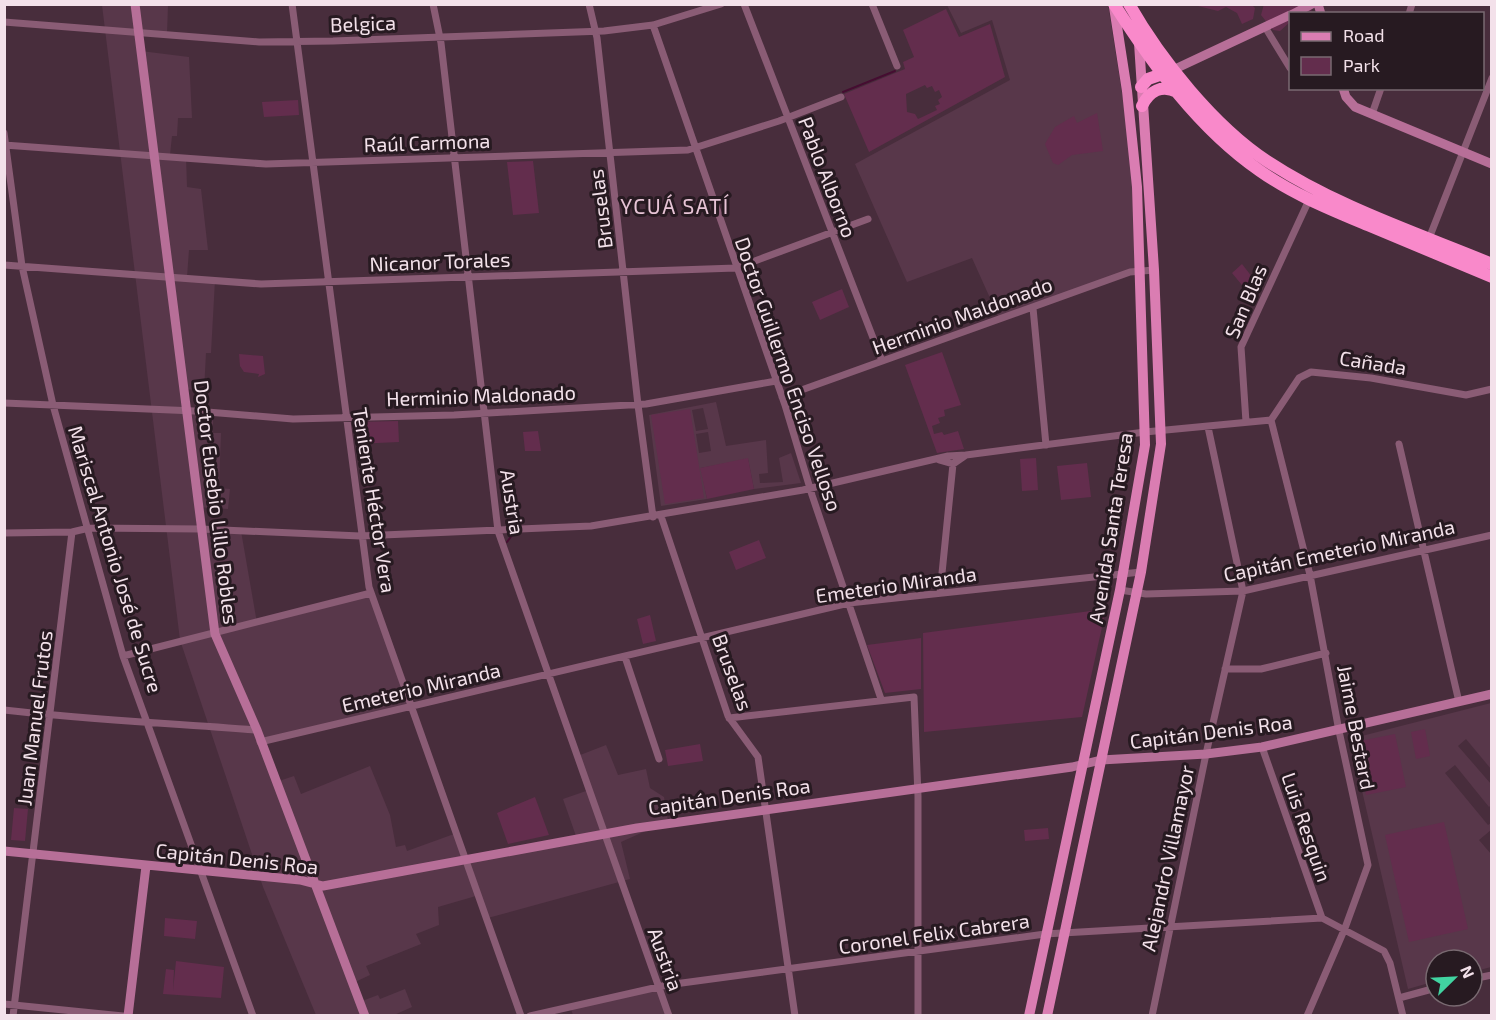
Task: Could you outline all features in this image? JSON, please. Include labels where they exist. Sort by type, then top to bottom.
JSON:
[{"type":"highway","points":[[1113,4],[1162,74],[1214,132],[1257,170],[1308,200],[1427,244],[1491,264]]},
{"type":"highway","points":[[1130,7],[1139,43]]},
{"type":"highway","points":[[1130,7],[1175,69],[1225,125],[1267,161],[1330,196],[1491,276]]},
{"type":"highway","points":[[1141,87],[1148,79],[1175,69]]},
{"type":"highway","points":[[1142,106],[1148,95],[1161,89],[1175,91],[1182,97]]},
{"type":"main road","name":"Doctor Eusebio Lillo Robles","points":[[135,4],[215,634],[257,730],[365,1016]]},
{"type":"main road","name":"Avenida Santa Teresa","points":[[1029,1016],[1120,590],[1145,432],[1134,160],[1113,4]]},
{"type":"main road","points":[[1296,12],[1312,4]]},
{"type":"main road","points":[[1175,69],[1289,15]]},
{"type":"main road","name":"Avenida Santa Teresa","points":[[1047,1016],[1140,572],[1155,493],[1161,432],[1154,270],[1139,43]]},
{"type":"main road","points":[[1344,90],[1350,104],[1491,164]]},
{"type":"main road","name":"Capitán Denis Roa","points":[[4,850],[328,885],[605,833],[765,809],[1082,766],[1101,760],[1206,754],[1262,747],[1491,694]]},
{"type":"main road","points":[[128,1016],[146,866]]},
{"type":"street","name":"Teniente Héctor Vera","points":[[292,4],[360,537],[371,593],[521,1016]]},
{"type":"street","name":"Austria","points":[[433,4],[440,37],[498,531],[669,1016]]},
{"type":"street","name":"Bruselas","points":[[589,4],[596,31],[638,405],[657,516],[703,639],[729,718],[758,757],[795,1016]]},
{"type":"street","name":"Belgica","points":[[4,22],[218,39],[298,42],[596,31],[653,26],[721,4]]},
{"type":"street","name":"Pablo Alborno","points":[[744,4],[882,361]]},
{"type":"street","points":[[872,4],[897,66]]},
{"type":"street","name":"Doctor Guillermo Enciso Velloso","points":[[653,26],[782,397],[881,699]]},
{"type":"street","points":[[1264,27],[1289,66]]},
{"type":"street","points":[[1427,244],[1491,78]]},
{"type":"street","points":[[1372,114],[1380,90]]},
{"type":"street","name":"Raúl Carmona","points":[[5,145],[156,158],[314,164],[696,149],[841,97]]},
{"type":"street","name":"Mariscal Antonio José de Sucre","points":[[4,133],[22,266],[53,405],[123,656],[254,1016]]},
{"type":"street","name":"San Blas","points":[[1246,422],[1241,347],[1308,200]]},
{"type":"street","name":"Nicanor Torales","points":[[4,265],[261,284],[736,268],[868,219]]},
{"type":"street","name":"Herminio Maldonado","points":[[782,397],[1139,269],[1154,270]]},
{"type":"street","points":[[1033,308],[1046,445]]},
{"type":"street","name":"Cañada","points":[[1271,420],[1299,378],[1311,372],[1371,378],[1466,395],[1491,389]]},
{"type":"street","name":"Herminio Maldonado","points":[[4,403],[187,411],[293,419],[638,405],[776,381]]},
{"type":"street","points":[[939,460],[953,464],[966,456],[994,452],[1145,432],[1271,420]]},
{"type":"street","name":"Jaime Bestard","points":[[1271,420],[1310,575],[1339,730],[1368,865],[1345,928],[1307,1016]]},
{"type":"street","name":"Alejandro Villamayor","points":[[1152,1016],[1206,754],[1243,591],[1208,427]]},
{"type":"street","points":[[1399,444],[1426,550],[1459,702]]},
{"type":"street","points":[[4,533],[72,532],[89,528],[360,537],[591,526],[810,488],[959,454],[966,456]]},
{"type":"street","points":[[940,593],[953,464]]},
{"type":"street","name":"Juan Manuel Frutos","points":[[13,1016],[72,532]]},
{"type":"street","name":"Capitán Emeterio Miranda","points":[[1120,590],[1183,594],[1243,591],[1491,536]]},
{"type":"street","name":"Emeterio Miranda","points":[[260,742],[849,603],[1140,572]]},
{"type":"street","points":[[123,656],[371,593]]},
{"type":"street","points":[[1225,669],[1261,669],[1326,653]]},
{"type":"street","points":[[625,657],[658,759]]},
{"type":"street","points":[[729,718],[914,697],[917,787],[918,1016]]},
{"type":"street","points":[[4,710],[51,716],[148,720],[257,730]]},
{"type":"street","name":"Luis Resquin","points":[[1262,747],[1322,918]]},
{"type":"street","name":"Coronel Felix Cabrera","points":[[530,1016],[659,987],[1045,934],[1322,918],[1345,928]]},
{"type":"street","points":[[1345,928],[1384,951],[1390,963],[1403,1016]]},
{"type":"street","points":[[1399,998],[1424,991]]},
{"type":"street","points":[[4,1004],[123,1016]]},
{"type":"shaded area","points":[[102,5],[168,5],[167,34],[139,31],[141,51],[189,57],[192,118],[178,118],[177,136],[172,136],[170,155],[186,156],[187,187],[201,189],[208,250],[189,250],[187,277],[215,280],[211,353],[206,353],[204,391],[185,389],[187,411],[213,413],[213,433],[221,433],[219,488],[230,489],[228,509],[198,507],[201,529],[241,531],[257,623],[371,593],[411,707],[263,740],[279,781],[294,776],[301,794],[370,766],[390,815],[396,847],[405,845],[407,851],[454,834],[469,858],[576,836],[563,799],[586,791],[575,757],[606,745],[618,775],[646,769],[650,788],[664,797],[668,821],[621,842],[630,879],[484,919],[476,896],[438,907],[439,925],[416,934],[421,944],[366,966],[370,975],[355,982],[362,1001],[378,995],[380,999],[405,989],[412,1007],[394,1015],[316,1015],[263,887],[180,640]]},
{"type":"shaded area","points":[[947,5],[1108,5],[1130,143],[1136,268],[999,318],[972,258],[907,282],[855,164],[1010,80],[992,20],[961,33]]},
{"type":"shaded area","points":[[716,402],[726,446],[766,440],[768,473],[759,474],[760,483],[783,482],[779,458],[791,453],[801,483],[754,489],[748,459],[701,468],[707,499],[661,506],[649,415]],"holes":[[[703,408],[708,429],[696,431],[692,410]],[[708,432],[711,451],[699,453],[696,434]]]},
{"type":"shaded area","points":[[1491,703],[1491,769],[1466,739],[1458,746],[1491,784],[1491,805],[1489,807],[1455,765],[1445,773],[1488,825],[1491,823],[1491,830],[1479,840],[1491,854],[1491,967],[1484,969],[1484,948],[1424,948],[1424,984],[1408,989],[1350,739]]},
{"type":"shaded area","points":[[657,990],[666,1015],[573,1015],[571,1009]]},
{"type":"green space","points":[[1264,4],[1310,5],[1312,12],[1289,12],[1289,23],[1280,31],[1273,30],[1261,15]]},
{"type":"green space","points":[[1194,5],[1252,5],[1255,8],[1253,19],[1242,24],[1237,13],[1226,7],[1218,11]]},
{"type":"green space","points":[[946,9],[959,37],[990,24],[1005,77],[869,152],[844,94],[905,69],[903,62],[914,57],[903,30]],"holes":[[[925,85],[927,88],[932,86],[935,92],[939,90],[942,97],[938,100],[940,104],[935,106],[937,110],[918,119],[915,114],[907,112],[906,94]]]},
{"type":"green space","points":[[298,100],[299,115],[264,117],[262,102]]},
{"type":"green space","points":[[1097,113],[1103,151],[1072,155],[1058,165],[1053,163],[1045,144],[1055,127],[1074,116],[1077,123]]},
{"type":"green space","points":[[533,161],[539,213],[513,215],[507,162]]},
{"type":"green space","points":[[1242,264],[1256,282],[1246,290],[1232,273]]},
{"type":"green space","points":[[842,289],[849,307],[820,320],[812,302]]},
{"type":"green space","points":[[942,352],[961,405],[944,410],[945,416],[938,418],[940,423],[932,426],[934,434],[942,432],[944,435],[958,431],[964,449],[937,453],[905,365]]},
{"type":"green space","points":[[239,354],[263,356],[265,374],[258,377],[259,374],[244,372],[240,366]]},
{"type":"green space","points":[[690,409],[704,498],[665,504],[651,415]]},
{"type":"green space","points":[[398,421],[399,442],[355,444],[354,422]]},
{"type":"green space","points":[[538,431],[541,451],[525,451],[523,432]]},
{"type":"green space","points":[[748,458],[754,489],[707,499],[700,468]]},
{"type":"green space","points":[[1036,458],[1038,490],[1022,491],[1020,459]]},
{"type":"green space","points":[[1087,463],[1091,497],[1061,500],[1057,466]]},
{"type":"green space","points":[[759,540],[766,558],[736,570],[729,552]]},
{"type":"green space","points":[[1106,609],[1082,717],[924,732],[923,633]]},
{"type":"green space","points":[[650,615],[656,641],[643,644],[637,619]]},
{"type":"green space","points":[[921,638],[921,689],[885,693],[867,645]]},
{"type":"green space","points":[[1425,729],[1430,756],[1416,759],[1411,732]]},
{"type":"green space","points":[[1395,734],[1406,787],[1366,795],[1355,742]]},
{"type":"green space","points":[[700,744],[703,761],[668,766],[665,750]]},
{"type":"green space","points":[[535,797],[549,835],[508,844],[497,813]]},
{"type":"green space","points":[[14,808],[28,809],[25,841],[11,840]]},
{"type":"green space","points":[[1444,822],[1468,929],[1409,942],[1385,835]]},
{"type":"green space","points":[[1048,828],[1049,839],[1025,841],[1024,830]]},
{"type":"green space","points":[[165,918],[197,921],[195,939],[164,936]]},
{"type":"green space","points":[[176,961],[224,967],[221,998],[163,994],[166,969],[174,970],[173,991]]},
{"type":"waterway","points":[[843,92],[895,71]]},
{"type":"waterway","points":[[507,542],[513,534]]},
{"type":"district","name":"YCUÁ SATÍ","points":[[675,205]]}]
